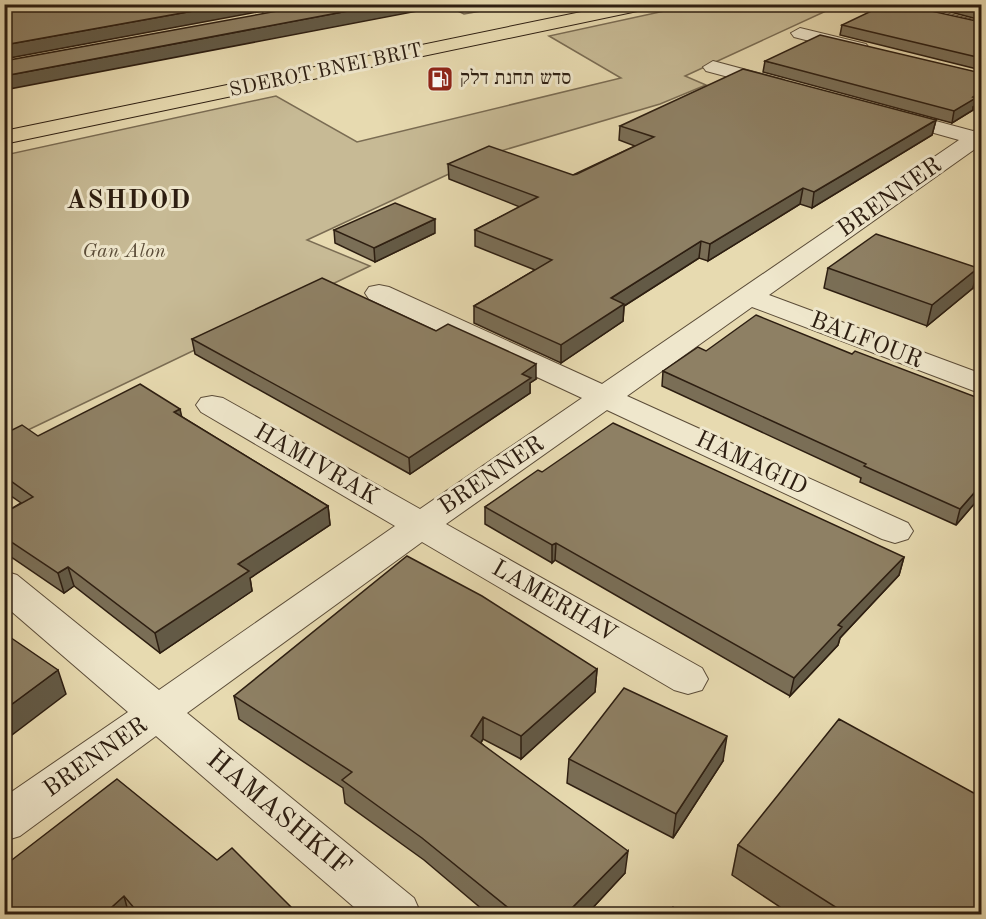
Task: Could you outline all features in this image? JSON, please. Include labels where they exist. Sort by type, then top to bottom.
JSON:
[{"type":"main road","name":"SDEROT BNEI BRIT","points":[[4,120],[578,4]]},
{"type":"main road","name":"SDEROT BNEI BRIT","points":[[4,138],[647,4]]},
{"type":"street","points":[[884,4],[981,27]]},
{"type":"street","points":[[257,13],[279,17],[302,13]]},
{"type":"street","points":[[800,33],[880,53]]},
{"type":"street","points":[[713,67],[793,88]]},
{"type":"street","points":[[873,110],[979,136]]},
{"type":"street","name":"BRENNER","points":[[4,822],[421,525],[979,136]]},
{"type":"street","name":"HAMAGID","points":[[379,293],[895,531]]},
{"type":"street","name":"BALFOUR","points":[[750,297],[981,385]]},
{"type":"street","name":"HAMIVRAK","points":[[212,405],[421,525]]},
{"type":"street","name":"LAMERHAV","points":[[421,525],[688,679]]},
{"type":"street","name":"HAMASHKIF","points":[[4,585],[397,915]]},
{"type":"green space","points":[[445,5],[515,5],[464,14]]},
{"type":"green space","name":"Gan Alon","points":[[692,5],[839,5],[685,76],[706,85],[660,104],[494,153],[307,240],[370,266],[5,441],[5,155],[276,96],[357,142],[621,78],[549,36]]},
{"type":"building","points":[[15,4],[232,4],[4,45],[4,6]]},
{"type":"building","points":[[316,4],[385,4],[4,76],[4,61]]},
{"type":"building","points":[[886,4],[900,4],[981,22],[981,58],[842,25]]},
{"type":"building","points":[[964,4],[981,4],[981,9]]},
{"type":"building","points":[[820,35],[981,73],[981,92],[973,97],[976,98],[954,111],[765,61]]},
{"type":"building","points":[[743,69],[936,120],[814,192],[803,188],[710,244],[701,241],[611,298],[624,304],[561,345],[474,306],[552,260],[475,230],[538,197],[448,164],[489,146],[573,175],[577,174],[654,137],[620,126]]},
{"type":"building","points":[[395,203],[435,219],[374,248],[334,230]]},
{"type":"building","points":[[876,234],[978,268],[932,305],[828,268]]},
{"type":"building","points":[[322,278],[436,331],[448,324],[536,364],[522,374],[531,378],[409,458],[192,339]]},
{"type":"building","points":[[756,315],[852,354],[855,351],[981,399],[981,485],[960,509],[663,371],[698,347],[706,351]]},
{"type":"building","points":[[140,384],[180,409],[174,412],[328,506],[238,564],[249,571],[155,633],[68,567],[58,573],[4,537],[4,513],[33,497],[4,476],[4,434],[22,425],[38,436]]},
{"type":"building","points":[[613,423],[904,557],[838,625],[842,627],[794,678],[556,543],[552,545],[485,507],[538,470],[542,472]]},
{"type":"building","points":[[407,556],[482,596],[597,669],[521,736],[483,717],[471,736],[628,851],[565,915],[517,915],[422,838],[342,780],[352,772],[234,696]]},
{"type":"building","points":[[4,633],[58,670],[4,710]]},
{"type":"building","points":[[624,688],[727,736],[676,814],[569,759]]},
{"type":"building","points":[[839,719],[981,797],[981,900],[973,915],[848,915],[738,845]]},
{"type":"building","points":[[117,779],[217,860],[232,848],[299,915],[140,915],[124,896],[103,915],[4,915],[4,866]]},
{"type":"building","points":[[673,907],[684,915],[668,915]]},
{"type":"place","name":"סדש תחנת דלק","points":[[440,79]]},
{"type":"district","name":"ASHDOD","points":[[129,201]]}]
